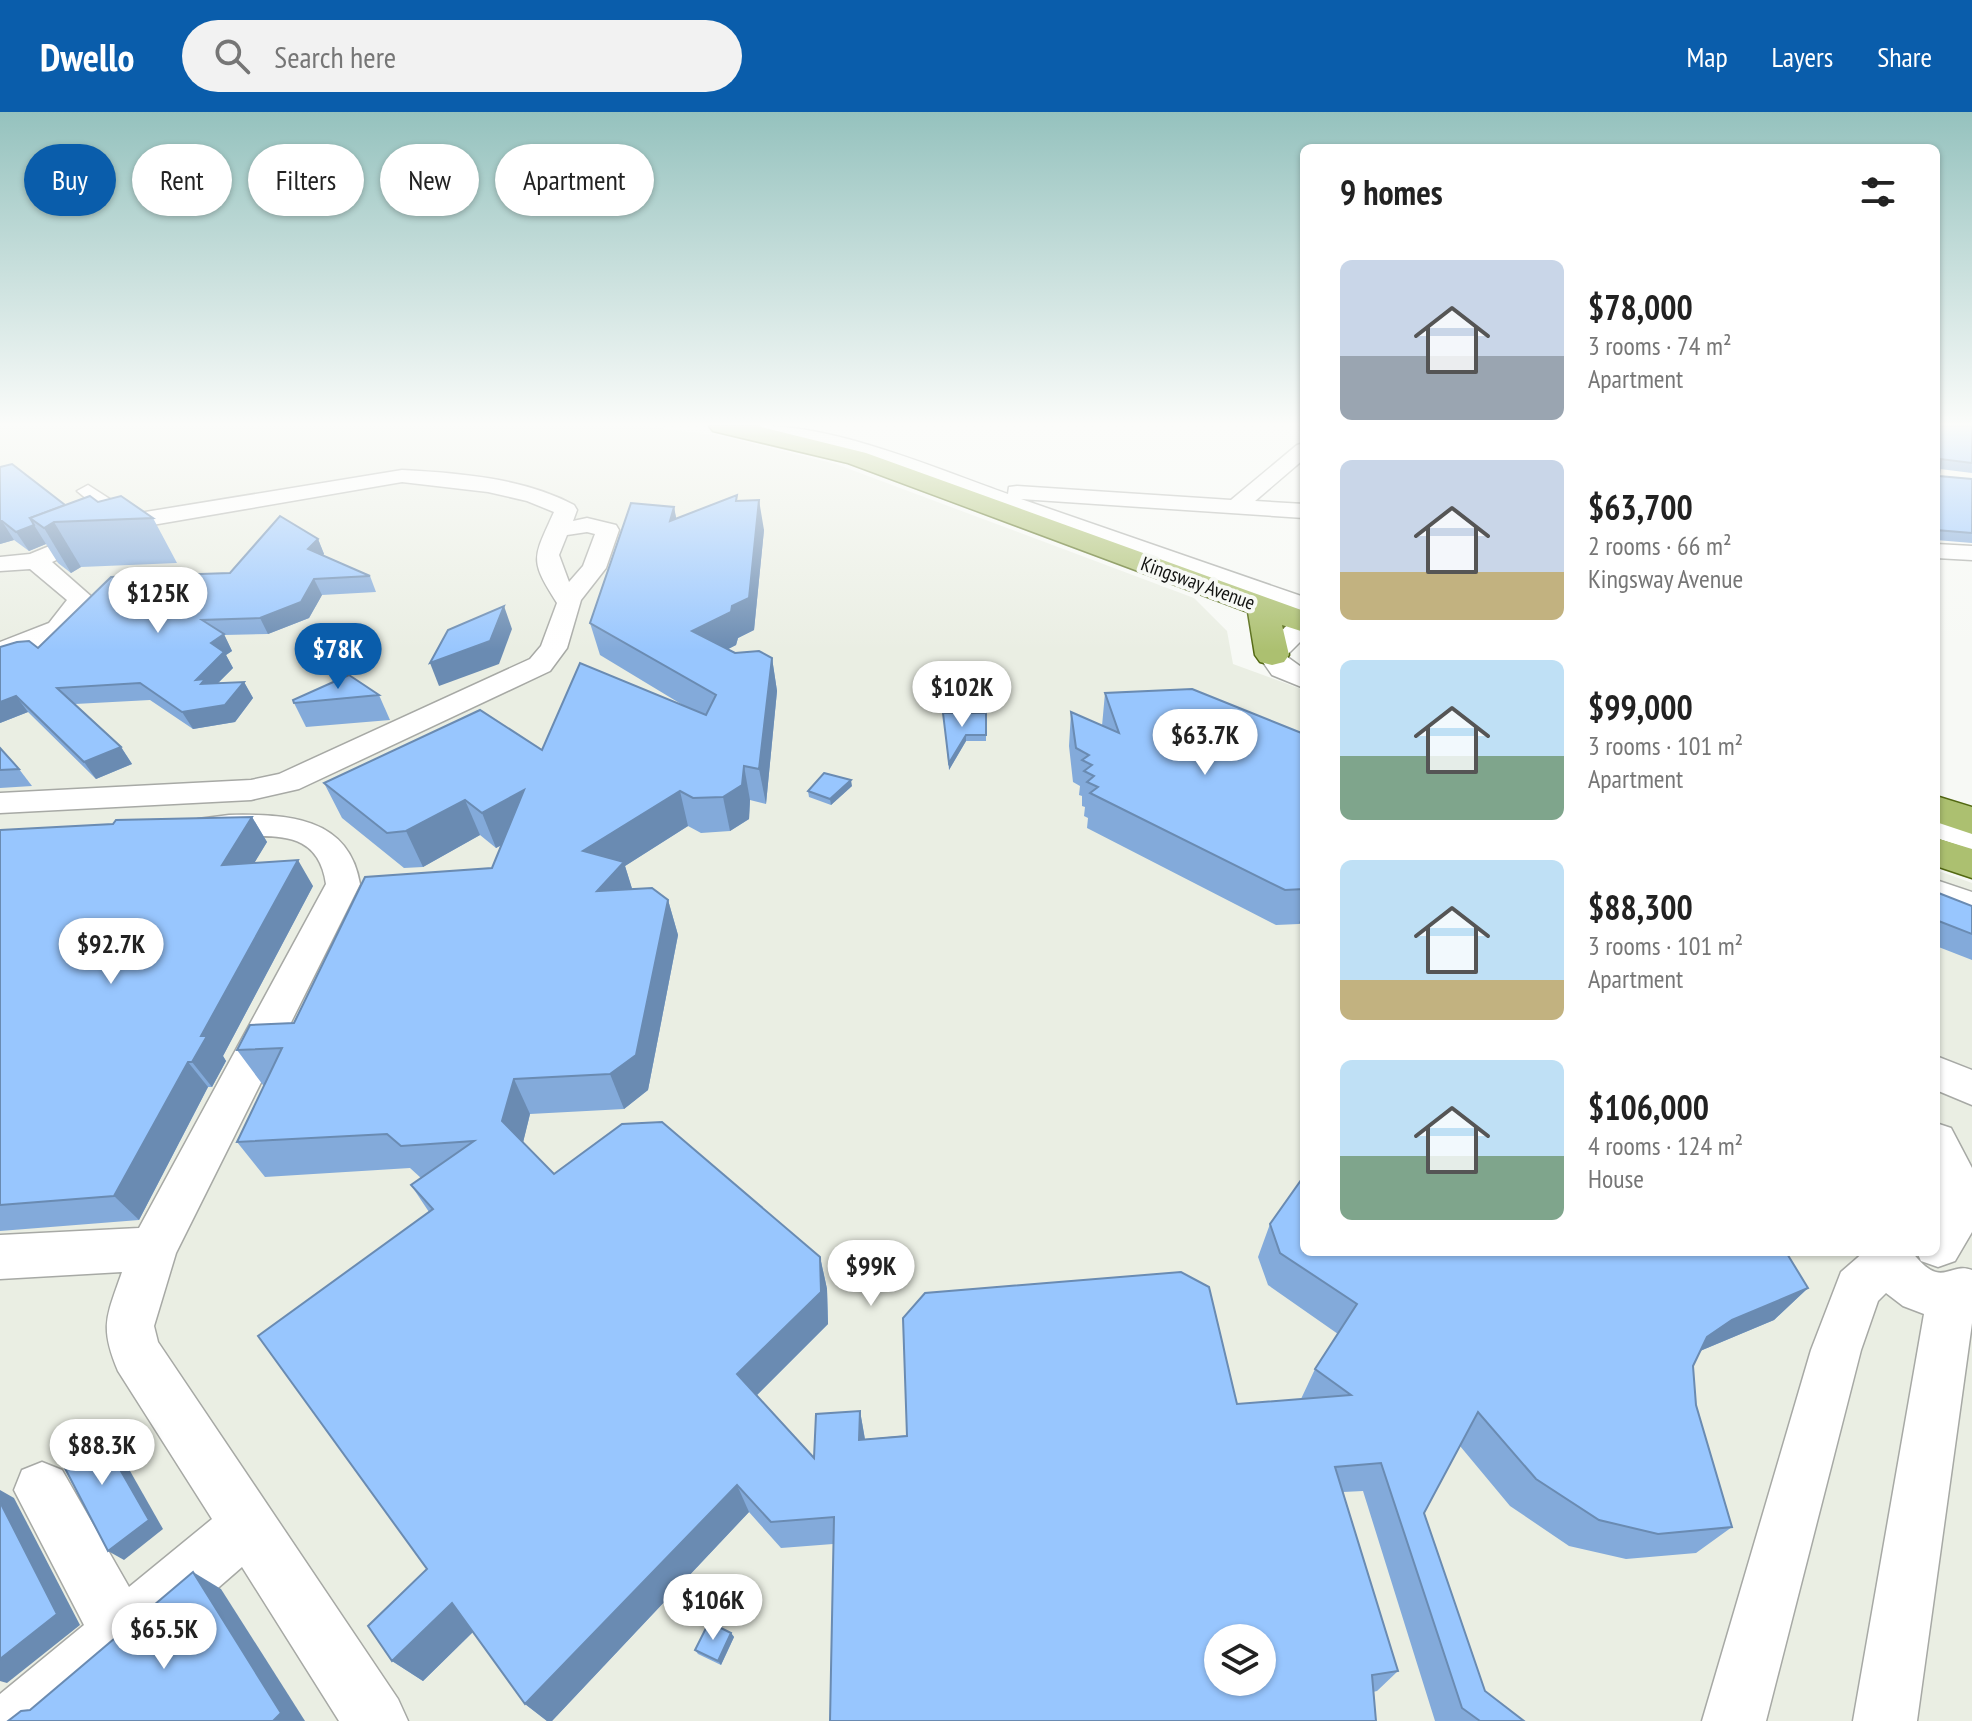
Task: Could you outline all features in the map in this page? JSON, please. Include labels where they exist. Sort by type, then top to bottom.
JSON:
[{"type":"main road","name":"Kingsway Avenue","points":[[975,501],[1300,620]]},
{"type":"main road","name":"Kingsway Avenue","points":[[1039,501],[1300,589]]},
{"type":"main road","points":[[1262,606],[1272,655]]},
{"type":"main road","points":[[1940,809],[1972,821]]},
{"type":"main road","points":[[1940,852],[1972,864]]},
{"type":"street","points":[[101,501],[129,522]]},
{"type":"street","points":[[0,564],[35,561],[129,522],[253,501]]},
{"type":"street","points":[[550,501],[566,510],[547,555],[548,565],[570,597]]},
{"type":"street","points":[[1007,501],[1300,605]]},
{"type":"street","points":[[1087,519],[1092,506],[1117,501]]},
{"type":"street","points":[[1140,501],[1298,510]]},
{"type":"street","points":[[1235,507],[1242,501]]},
{"type":"street","points":[[183,827],[241,807],[288,782],[540,665],[554,648],[570,597],[594,568],[608,530],[587,525],[559,530]]},
{"type":"street","points":[[1940,551],[1972,553]]},
{"type":"street","points":[[0,650],[58,630],[80,602],[78,594],[35,561]]},
{"type":"street","points":[[1300,626],[1272,655],[1282,669],[1300,678]]},
{"type":"street","points":[[28,836],[54,801]]},
{"type":"street","points":[[0,803],[54,801],[241,807],[265,825],[312,836],[338,855],[344,868],[343,884],[153,1249],[129,1326],[136,1353],[376,1721]]},
{"type":"street","points":[[1940,828],[1972,839]]},
{"type":"street","points":[[1940,893],[1972,905]]},
{"type":"street","points":[[1940,1074],[1972,1088]]},
{"type":"street","points":[[1885,1721],[1934,1270],[1953,1229],[1958,1192],[1940,1150]]},
{"type":"street","points":[[0,1257],[153,1249]]},
{"type":"street","points":[[1742,1717],[1849,1313],[1863,1279],[1934,1270]]},
{"type":"street","points":[[42,1490],[121,1633]]},
{"type":"street","points":[[17,1721],[248,1525]]},
{"type":"shaded area","points":[[0,501],[935,501],[1194,598],[1227,631],[1233,664],[1300,689],[1300,1256],[1940,1256],[1940,871],[1972,883],[1972,1721],[0,1721]]},
{"type":"building","points":[[0,501],[60,501],[65,505],[30,518],[34,525],[16,532],[0,521]]},
{"type":"building","points":[[76,501],[128,501],[153,518],[54,522],[44,528],[30,518]]},
{"type":"building","points":[[721,501],[759,501],[749,598],[732,606],[731,612],[692,631],[735,653],[759,651],[772,658],[759,769],[744,766],[742,785],[723,797],[693,798],[680,791],[583,851],[624,862],[597,891],[652,888],[668,900],[636,1055],[610,1074],[514,1079],[502,1121],[554,1174],[622,1124],[662,1122],[820,1257],[821,1292],[737,1374],[814,1458],[816,1414],[860,1411],[859,1440],[907,1436],[903,1318],[925,1293],[1181,1272],[1209,1287],[1237,1404],[1351,1395],[1315,1369],[1357,1304],[1280,1253],[1270,1224],[1300,1182],[1300,1256],[1788,1256],[1808,1288],[1732,1320],[1707,1337],[1693,1366],[1696,1405],[1732,1527],[1658,1534],[1599,1520],[1536,1479],[1478,1412],[1424,1513],[1485,1691],[1524,1721],[1480,1721],[1462,1708],[1381,1463],[1335,1467],[1398,1671],[1372,1675],[1376,1721],[830,1721],[834,1517],[771,1522],[737,1485],[525,1704],[452,1603],[392,1661],[368,1626],[427,1569],[258,1336],[433,1209],[411,1185],[474,1141],[401,1146],[387,1134],[237,1142],[282,1048],[237,1050],[250,1025],[294,1023],[365,877],[492,868],[524,790],[482,813],[465,800],[406,831],[387,833],[324,783],[480,710],[542,750],[580,663],[706,715],[716,695],[590,623],[631,503],[674,507],[670,521]]},
{"type":"building","points":[[1940,501],[1972,501],[1972,533],[1940,530]]},
{"type":"building","points":[[280,516],[318,539],[308,549],[370,576],[314,579],[301,602],[260,618],[202,620],[224,634],[211,643],[224,652],[196,680],[205,679],[201,684],[244,682],[225,705],[182,712],[140,683],[57,688],[121,747],[84,762],[16,696],[0,702],[0,647],[29,641],[38,648],[111,577],[230,573]]},
{"type":"building","points":[[504,606],[490,641],[430,663],[448,630]]},
{"type":"building","points":[[349,675],[379,695],[294,703],[293,700]]},
{"type":"building","points":[[1192,689],[1300,732],[1300,889],[1285,890],[1090,793],[1098,787],[1087,782],[1094,776],[1084,771],[1092,765],[1082,760],[1089,755],[1076,748],[1071,712],[1119,733],[1105,693]]},
{"type":"building","points":[[943,713],[986,713],[986,735],[966,735],[949,763]]},
{"type":"building","points":[[0,748],[19,769],[0,770]]},
{"type":"building","points":[[824,773],[851,780],[830,799],[808,791]]},
{"type":"building","points":[[252,817],[222,865],[298,860],[201,1036],[207,1036],[192,1062],[188,1062],[114,1196],[0,1205],[0,830],[113,824],[116,820]]},
{"type":"building","points":[[1940,894],[1972,906],[1972,934],[1940,922]]},
{"type":"building","points":[[94,1424],[149,1520],[108,1551],[56,1451]]},
{"type":"building","points":[[0,1502],[57,1614],[0,1659]]},
{"type":"building","points":[[193,1572],[281,1713],[273,1721],[8,1721],[21,1711],[30,1710]]},
{"type":"building","points":[[709,1622],[731,1633],[718,1661],[695,1650]]}]
